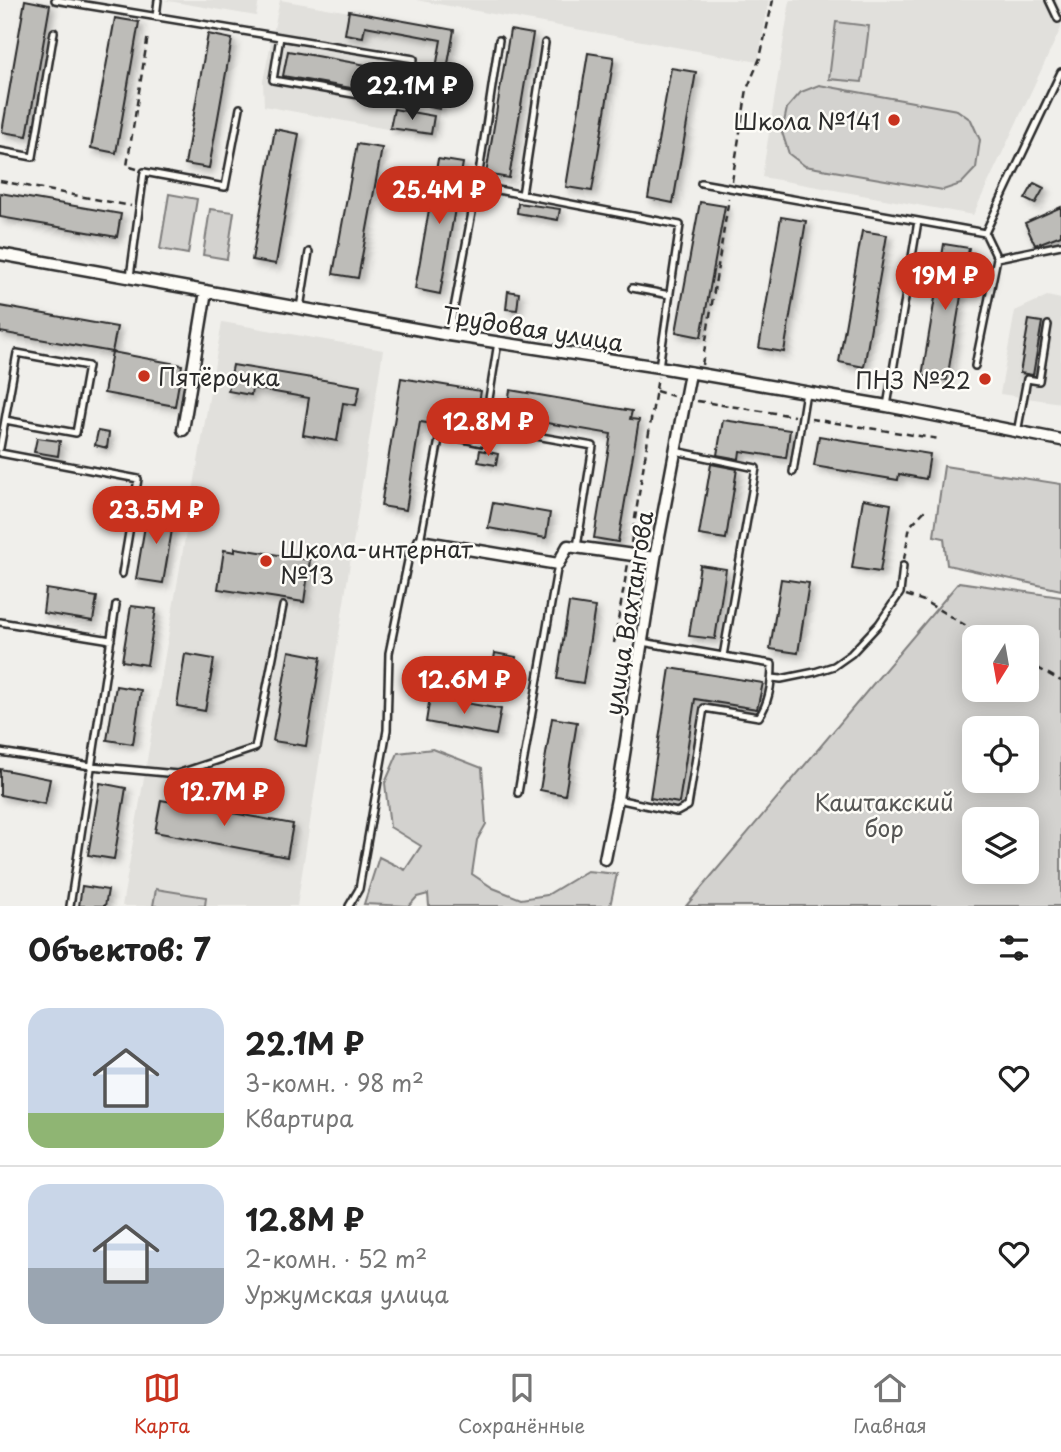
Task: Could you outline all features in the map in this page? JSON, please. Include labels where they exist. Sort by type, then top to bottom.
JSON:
[{"type":"street","name":"Трудовая улица","points":[[0,254],[449,335],[887,406],[1061,440]]},
{"type":"street","points":[[183,430],[206,291]]},
{"type":"street","name":"улица Вахтангова","points":[[605,859],[655,558],[690,373]]},
{"type":"street","points":[[420,541],[558,564],[568,546],[655,558]]},
{"type":"lane","points":[[55,0],[414,58],[405,103],[273,80],[280,37]]},
{"type":"lane","points":[[156,17],[158,0]]},
{"type":"lane","points":[[1049,0],[1058,19]]},
{"type":"lane","points":[[0,151],[33,157],[54,32]]},
{"type":"lane","points":[[449,335],[477,186],[499,40]]},
{"type":"lane","points":[[522,195],[545,43]]},
{"type":"lane","points":[[985,233],[1061,72]]},
{"type":"lane","points":[[130,277],[144,172],[225,187],[240,108]]},
{"type":"lane","points":[[701,183],[985,233]]},
{"type":"lane","points":[[477,186],[680,225],[659,367]]},
{"type":"lane","points":[[887,406],[918,221]]},
{"type":"lane","points":[[975,366],[997,258],[985,233]]},
{"type":"lane","points":[[997,258],[1061,245]]},
{"type":"lane","points":[[300,308],[309,252]]},
{"type":"lane","points":[[632,288],[670,295]]},
{"type":"lane","points":[[1017,433],[1027,379],[1039,381],[1048,325]]},
{"type":"lane","points":[[349,906],[359,889],[387,730],[390,653],[394,628],[410,551],[420,541],[440,434],[482,443],[498,342]]},
{"type":"lane","points":[[5,420],[76,433],[88,366],[17,353],[5,420],[0,450],[138,479],[122,575]]},
{"type":"lane","points":[[793,472],[806,393]]},
{"type":"lane","points":[[484,427],[593,446],[577,547]]},
{"type":"lane","points":[[675,451],[756,467],[723,656]]},
{"type":"lane","points":[[518,793],[558,564]]},
{"type":"lane","points":[[772,678],[792,677],[834,666],[851,654],[878,624],[900,593],[903,566]]},
{"type":"lane","points":[[70,906],[116,605]]},
{"type":"lane","points":[[0,752],[91,766],[177,774],[255,748],[284,606]]},
{"type":"lane","points":[[0,622],[111,640]]},
{"type":"lane","points":[[617,799],[677,812],[688,806],[704,708],[759,717],[767,706],[772,678],[772,664],[642,642]]},
{"type":"path","points":[[144,172],[127,166],[148,35]]},
{"type":"path","points":[[0,181],[141,208]]},
{"type":"path","points":[[614,643],[659,367]]},
{"type":"path","points":[[903,566],[910,526],[928,507]]},
{"type":"path","points":[[900,593],[924,601],[965,625]]},
{"type":"path","points":[[1040,669],[1061,681]]},
{"type":"shaded area","points":[[163,0],[259,0],[256,16]]},
{"type":"shaded area","points":[[280,0],[454,30],[435,138],[264,106],[263,81]]},
{"type":"shaded area","points":[[416,0],[769,0],[758,62]]},
{"type":"shaded area","name":"Школа №141","points":[[790,0],[1056,0],[1061,11],[1061,28],[973,215],[762,177]]},
{"type":"shaded area","points":[[1047,296],[1061,299],[1061,403],[1000,394],[1015,311]]},
{"type":"shaded area","name":"Школа-интернат №13","points":[[222,322],[383,350],[297,906],[122,906]]},
{"type":"green space","points":[[836,22],[869,26],[862,82],[829,79]]},
{"type":"green space","points":[[819,85],[957,110],[971,120],[980,140],[976,168],[961,184],[943,190],[805,166],[789,154],[782,132],[787,108],[801,92]]},
{"type":"green space","points":[[169,194],[197,199],[188,254],[160,249]]},
{"type":"green space","points":[[210,209],[234,212],[227,259],[203,255]]},
{"type":"green space","points":[[944,466],[1061,484],[1061,590],[947,565],[944,538],[934,536]]},
{"type":"green space","name":"Каштакский бор","points":[[959,582],[1061,597],[1061,906],[686,906]]},
{"type":"green space","points":[[433,749],[482,768],[486,824],[477,840],[472,874],[493,888],[521,899],[547,895],[587,871],[617,874],[610,906],[429,906],[428,894],[417,897],[409,906],[364,904],[379,857],[405,870],[421,846],[390,827],[385,783],[398,753]]},
{"type":"green space","points":[[156,889],[206,897],[205,906],[153,906]]},
{"type":"building","points":[[25,0],[50,5],[27,136],[2,132]]},
{"type":"building","points":[[349,11],[454,30],[440,109],[429,107],[441,40],[365,26],[363,37],[345,34]]},
{"type":"building","points":[[115,18],[139,22],[116,153],[91,148]]},
{"type":"building","points":[[510,30],[533,34],[509,178],[486,174]]},
{"type":"building","points":[[208,34],[232,39],[209,168],[185,164]]},
{"type":"building","points":[[288,51],[400,71],[396,96],[283,76]]},
{"type":"building","points":[[588,53],[614,57],[592,191],[566,187]]},
{"type":"building","points":[[671,68],[696,72],[673,203],[648,198]]},
{"type":"building","points":[[394,109],[434,116],[431,134],[390,128]]},
{"type":"building","points":[[275,129],[299,134],[276,264],[252,260]]},
{"type":"building","points":[[357,144],[382,148],[358,278],[333,274]]},
{"type":"building","points":[[438,159],[463,163],[440,294],[415,289]]},
{"type":"building","points":[[1034,183],[1044,188],[1035,204],[1025,199]]},
{"type":"building","points":[[0,193],[121,214],[117,237],[0,217]]},
{"type":"building","points":[[700,202],[725,206],[701,337],[676,332]]},
{"type":"building","points":[[518,203],[560,209],[558,220],[517,213]]},
{"type":"building","points":[[1061,207],[1061,235],[1035,245],[1025,223]]},
{"type":"building","points":[[781,217],[806,221],[784,352],[759,348]]},
{"type":"building","points":[[862,231],[887,235],[864,367],[839,362]]},
{"type":"building","points":[[944,244],[969,248],[947,380],[922,376]]},
{"type":"building","points":[[508,291],[519,293],[517,310],[506,309]]},
{"type":"building","points":[[0,306],[117,327],[112,352],[0,332]]},
{"type":"building","points":[[1029,320],[1042,322],[1033,375],[1020,373]]},
{"type":"building","points":[[112,352],[182,365],[175,406],[104,393]]},
{"type":"building","points":[[233,365],[360,386],[356,405],[343,403],[337,441],[303,435],[309,398],[252,388],[251,395],[228,391]]},
{"type":"building","points":[[401,378],[481,391],[474,430],[420,422],[406,510],[381,506]]},
{"type":"building","points":[[510,390],[632,411],[630,419],[639,420],[618,542],[594,538],[611,434],[506,416]]},
{"type":"building","points":[[723,420],[790,430],[786,458],[740,451],[739,459],[717,455]]},
{"type":"building","points":[[98,431],[109,433],[107,448],[95,445]]},
{"type":"building","points":[[819,436],[930,454],[926,479],[899,474],[898,480],[814,466]]},
{"type":"building","points":[[37,438],[60,441],[58,456],[34,452]]},
{"type":"building","points":[[480,450],[498,454],[496,465],[478,462]]},
{"type":"building","points":[[711,464],[737,469],[726,539],[699,535]]},
{"type":"building","points":[[863,499],[891,504],[880,572],[852,568]]},
{"type":"building","points":[[493,503],[550,513],[546,538],[488,528]]},
{"type":"building","points":[[148,508],[175,512],[163,583],[136,579]]},
{"type":"building","points":[[235,548],[310,560],[304,602],[218,589],[224,550],[235,552]]},
{"type":"building","points":[[700,565],[726,569],[715,639],[689,636]]},
{"type":"building","points":[[781,579],[809,583],[798,653],[770,649]]},
{"type":"building","points":[[46,589],[97,597],[93,621],[43,613]]},
{"type":"building","points":[[569,603],[595,607],[583,683],[557,679]]},
{"type":"building","points":[[131,606],[156,609],[147,665],[122,661]]},
{"type":"building","points":[[289,651],[321,657],[306,746],[273,741]]},
{"type":"building","points":[[495,653],[516,657],[514,669],[493,665]]},
{"type":"building","points":[[185,654],[214,659],[205,711],[177,706]]},
{"type":"building","points":[[670,668],[763,683],[757,709],[695,699],[679,803],[650,798]]},
{"type":"building","points":[[116,686],[141,690],[133,744],[107,740]]},
{"type":"building","points":[[430,697],[501,709],[496,735],[426,722]]},
{"type":"building","points":[[552,718],[577,722],[565,795],[540,790]]},
{"type":"building","points":[[0,769],[50,779],[45,804],[0,795]]},
{"type":"building","points":[[100,783],[126,788],[114,859],[88,855]]},
{"type":"building","points":[[161,800],[293,824],[287,857],[155,832]]},
{"type":"building","points":[[82,886],[108,890],[105,906],[79,906]]},
{"type":"place","name":"Школа №141","points":[[894,120]]},
{"type":"place","name":"Пятёрочка","points":[[144,376]]},
{"type":"place","name":"ПНЗ №22","points":[[985,379]]},
{"type":"place","name":"Школа-интернат №13","points":[[266,561]]}]
